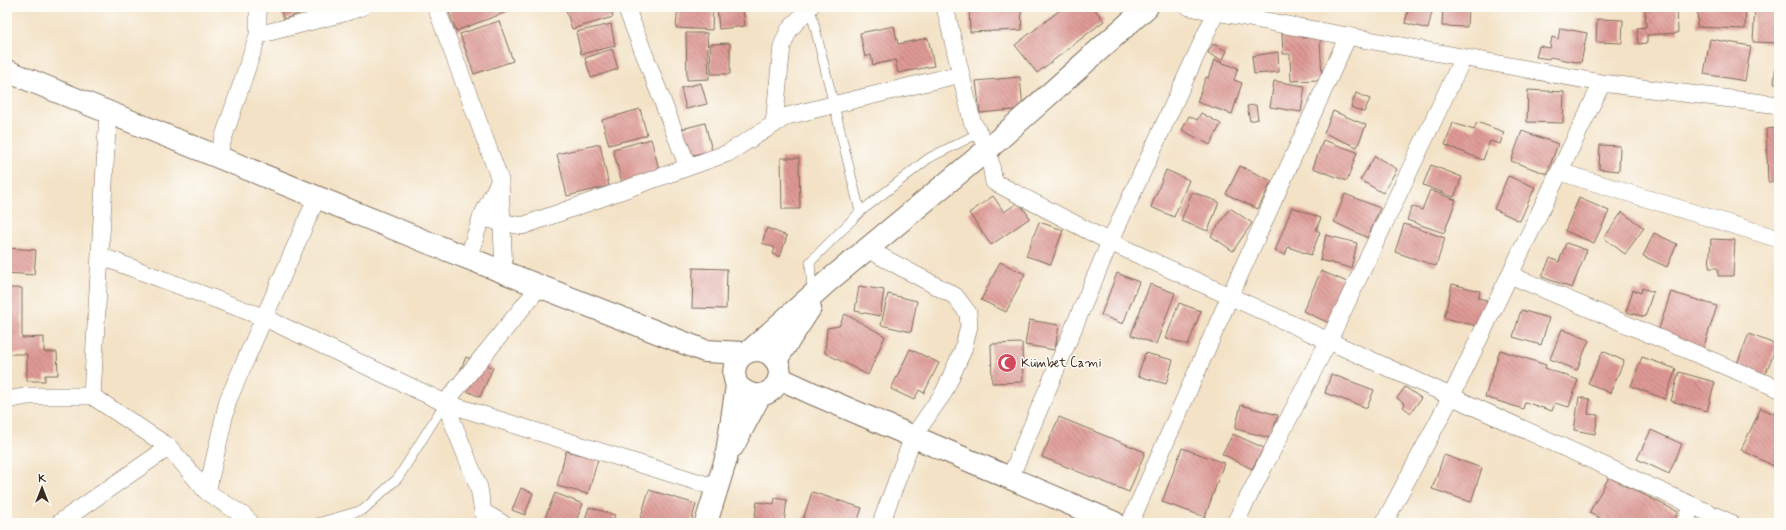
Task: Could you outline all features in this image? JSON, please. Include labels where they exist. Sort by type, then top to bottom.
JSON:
[{"type":"street","points":[[217,157],[258,35],[258,7]]},
{"type":"street","points":[[258,35],[362,7]]},
{"type":"street","points":[[436,7],[500,180],[504,272]]},
{"type":"street","points":[[626,7],[688,167]]},
{"type":"street","points":[[774,124],[782,46],[789,30],[810,7]]},
{"type":"street","points":[[945,7],[972,121],[983,141],[994,182],[1110,242],[1452,395],[1731,523]]},
{"type":"street","points":[[706,523],[726,459],[735,381],[734,367],[737,359],[748,352],[867,249],[983,141],[1147,7]]},
{"type":"street","points":[[1189,7],[1602,83],[1779,105]]},
{"type":"street","points":[[1010,478],[1110,242],[1216,12]]},
{"type":"street","points":[[1130,523],[1230,296],[1348,36]]},
{"type":"street","points":[[1235,523],[1329,340],[1463,58]]},
{"type":"street","points":[[7,71],[468,259],[705,351],[748,352],[761,350],[769,353],[771,381]]},
{"type":"street","points":[[481,218],[522,226],[728,153],[787,116],[961,74]]},
{"type":"street","points":[[1384,523],[1452,395],[1602,83]]},
{"type":"street","points":[[92,396],[108,112]]},
{"type":"street","points":[[1560,172],[1779,239]]},
{"type":"street","points":[[468,259],[481,218],[500,180]]},
{"type":"street","points":[[207,492],[228,400],[263,317],[317,197]]},
{"type":"street","points":[[867,249],[955,296],[968,313],[969,326],[963,350],[944,392],[912,436],[882,523]]},
{"type":"street","points":[[100,256],[263,317],[445,403],[717,488]]},
{"type":"street","points":[[1510,275],[1779,389]]},
{"type":"street","points":[[445,403],[540,286]]},
{"type":"street","points":[[726,459],[771,381],[819,289]]},
{"type":"street","points":[[705,351],[735,381],[743,392],[751,395],[771,381]]},
{"type":"street","points":[[771,381],[816,395],[1115,523]]},
{"type":"street","points":[[7,400],[28,396],[92,396],[169,447],[207,492],[243,521]]},
{"type":"street","points":[[445,403],[479,488],[483,512],[502,523]]},
{"type":"street","points":[[59,523],[169,447]]},
{"type":"street","points":[[1685,523],[1692,505]]},
{"type":"lane","points":[[810,7],[860,212]]},
{"type":"lane","points":[[819,289],[810,262],[860,212],[929,158],[983,141]]},
{"type":"lane","points":[[316,523],[363,510],[398,478],[445,403]]},
{"type":"building","points":[[110,7],[121,7],[119,11]]},
{"type":"building","points":[[279,7],[309,7],[310,10],[284,19]]},
{"type":"building","points":[[447,7],[520,7],[456,31]]},
{"type":"building","points":[[565,7],[610,7],[613,17],[572,29]]},
{"type":"building","points":[[678,7],[713,7],[712,30],[676,28]]},
{"type":"building","points":[[717,7],[743,7],[745,26],[719,29]]},
{"type":"building","points":[[969,7],[1021,7],[1022,30],[970,32]]},
{"type":"building","points":[[1064,7],[1093,7],[1104,21],[1037,73],[1015,45]]},
{"type":"building","points":[[1409,7],[1433,7],[1428,29],[1405,23]]},
{"type":"building","points":[[1443,7],[1468,7],[1467,27],[1442,26]]},
{"type":"building","points":[[1645,7],[1677,7],[1678,33],[1647,35],[1647,43],[1638,44],[1637,28],[1646,27]]},
{"type":"building","points":[[1698,7],[1746,7],[1745,29],[1697,27]]},
{"type":"building","points":[[1755,7],[1779,7],[1779,43],[1753,42]]},
{"type":"building","points":[[1597,19],[1623,20],[1622,43],[1596,42]]},
{"type":"building","points":[[499,21],[513,61],[474,74],[460,34]]},
{"type":"building","points":[[611,24],[615,46],[581,54],[576,32]]},
{"type":"building","points":[[894,26],[898,44],[928,38],[934,66],[898,73],[895,60],[873,65],[871,55],[865,57],[860,33]]},
{"type":"building","points":[[1560,28],[1587,33],[1581,63],[1550,57],[1549,59],[1536,57],[1539,46],[1550,48],[1552,37],[1558,39]]},
{"type":"building","points":[[1302,32],[1302,38],[1320,37],[1322,80],[1291,81],[1290,54],[1283,54],[1282,33]]},
{"type":"building","points":[[686,33],[707,33],[709,79],[687,80]]},
{"type":"building","points":[[1710,39],[1751,46],[1745,81],[1704,74]]},
{"type":"building","points":[[730,43],[730,74],[711,74],[710,44]]},
{"type":"building","points":[[1213,44],[1227,51],[1222,61],[1208,53]]},
{"type":"building","points":[[612,49],[618,69],[591,78],[585,58]]},
{"type":"building","points":[[1278,52],[1279,72],[1254,74],[1252,56]]},
{"type":"building","points":[[1214,60],[1238,68],[1234,80],[1242,83],[1232,114],[1197,102]]},
{"type":"building","points":[[1776,66],[1779,66],[1779,83],[1774,83]]},
{"type":"building","points":[[1020,77],[1023,109],[980,113],[976,81]]},
{"type":"building","points":[[1274,81],[1305,86],[1301,112],[1270,107]]},
{"type":"building","points":[[701,83],[707,104],[686,109],[681,88]]},
{"type":"building","points":[[1528,90],[1564,92],[1563,123],[1527,122]]},
{"type":"building","points":[[1356,93],[1370,99],[1364,112],[1351,107]]},
{"type":"building","points":[[1256,105],[1258,119],[1250,121],[1247,106]]},
{"type":"building","points":[[640,109],[647,135],[609,145],[602,120]]},
{"type":"building","points":[[1333,111],[1366,125],[1357,147],[1324,133]]},
{"type":"building","points":[[1201,113],[1221,124],[1210,145],[1182,130],[1189,116],[1197,120]]},
{"type":"building","points":[[1477,122],[1504,132],[1500,144],[1490,141],[1483,160],[1445,145],[1453,123],[1474,130]]},
{"type":"building","points":[[705,123],[712,151],[688,156],[682,129]]},
{"type":"building","points":[[1779,128],[1779,182],[1768,182],[1766,129]]},
{"type":"building","points":[[1522,131],[1558,144],[1547,174],[1511,161]]},
{"type":"building","points":[[651,139],[660,173],[622,183],[613,149]]},
{"type":"building","points":[[1323,140],[1357,152],[1347,181],[1313,168]]},
{"type":"building","points":[[600,144],[609,186],[567,196],[557,154]]},
{"type":"building","points":[[1600,145],[1620,146],[1619,171],[1599,169]]},
{"type":"building","points":[[1375,156],[1397,169],[1383,193],[1360,180]]},
{"type":"building","points":[[781,158],[799,158],[800,209],[782,209]]},
{"type":"building","points":[[1431,165],[1462,177],[1454,197],[1423,185]]},
{"type":"building","points":[[1240,166],[1272,181],[1258,209],[1226,194]]},
{"type":"building","points":[[1166,170],[1189,180],[1174,217],[1151,207]]},
{"type":"building","points":[[1508,176],[1535,187],[1520,221],[1494,209]]},
{"type":"building","points":[[1430,190],[1456,200],[1444,233],[1407,220],[1412,206],[1422,210]]},
{"type":"building","points":[[1192,192],[1219,202],[1208,231],[1181,221]]},
{"type":"building","points":[[1345,194],[1380,208],[1368,238],[1334,222]]},
{"type":"building","points":[[993,196],[1004,212],[1019,202],[1030,218],[991,245],[969,213]]},
{"type":"building","points":[[1579,198],[1609,211],[1594,243],[1565,231]]},
{"type":"building","points":[[1292,207],[1321,218],[1316,230],[1320,232],[1311,255],[1288,247],[1285,255],[1275,251]]},
{"type":"building","points":[[1230,208],[1252,223],[1233,251],[1211,236]]},
{"type":"building","points":[[1622,212],[1644,228],[1625,254],[1604,238]]},
{"type":"building","points":[[1039,222],[1063,230],[1051,264],[1026,256]]},
{"type":"building","points":[[1404,224],[1445,238],[1436,266],[1395,252]]},
{"type":"building","points":[[767,228],[787,236],[780,257],[773,254],[775,248],[762,243]]},
{"type":"building","points":[[1654,233],[1677,244],[1667,267],[1643,256]]},
{"type":"building","points":[[1326,235],[1357,243],[1351,268],[1320,260]]},
{"type":"building","points":[[1711,239],[1735,240],[1733,276],[1718,276],[1718,268],[1709,268]]},
{"type":"building","points":[[1566,243],[1587,250],[1572,288],[1542,277],[1550,258],[1559,262]]},
{"type":"building","points":[[7,248],[36,250],[34,275],[7,273]]},
{"type":"building","points":[[1000,262],[1025,274],[1006,312],[981,300]]},
{"type":"building","points":[[693,268],[727,269],[726,309],[692,308]]},
{"type":"building","points":[[1321,271],[1347,282],[1329,323],[1303,311]]},
{"type":"building","points":[[1117,273],[1139,282],[1123,324],[1101,315]]},
{"type":"building","points":[[1150,284],[1175,293],[1156,344],[1131,335]]},
{"type":"building","points":[[1452,284],[1480,291],[1478,298],[1487,300],[1481,327],[1444,318]]},
{"type":"building","points":[[859,286],[884,290],[880,316],[855,311]]},
{"type":"building","points":[[7,288],[22,288],[22,338],[44,337],[44,352],[57,352],[58,375],[45,375],[45,381],[27,381],[27,354],[7,354]]},
{"type":"building","points":[[1642,288],[1653,292],[1645,317],[1626,312],[1633,290],[1641,293]]},
{"type":"building","points":[[1671,292],[1717,306],[1703,349],[1657,335]]},
{"type":"building","points":[[888,294],[917,301],[911,332],[881,325]]},
{"type":"building","points":[[1179,303],[1201,311],[1188,345],[1166,338]]},
{"type":"building","points":[[1521,310],[1549,318],[1541,345],[1513,337]]},
{"type":"building","points":[[845,314],[885,336],[868,375],[825,353],[827,328],[839,326]]},
{"type":"building","points":[[1029,320],[1059,325],[1055,350],[1025,345]]},
{"type":"building","points":[[1562,329],[1589,340],[1577,370],[1550,359]]},
{"type":"building","points":[[1749,334],[1777,345],[1764,377],[1736,366]]},
{"type":"building","name":"Kümbet Cami","points":[[1022,343],[1023,382],[992,383],[991,344]]},
{"type":"building","points":[[910,349],[939,363],[924,393],[919,390],[914,400],[891,389]]},
{"type":"building","points":[[1500,350],[1546,365],[1545,368],[1578,380],[1569,407],[1555,403],[1552,411],[1525,402],[1523,409],[1485,397]]},
{"type":"building","points":[[1603,351],[1624,361],[1610,393],[1588,383]]},
{"type":"building","points":[[1145,353],[1173,360],[1166,384],[1138,376]]},
{"type":"building","points":[[466,357],[493,368],[480,397],[454,385]]},
{"type":"building","points":[[1642,357],[1676,369],[1665,399],[1631,386]]},
{"type":"building","points":[[1679,372],[1715,382],[1707,411],[1671,401]]},
{"type":"building","points":[[1331,374],[1374,390],[1367,408],[1325,393]]},
{"type":"building","points":[[1405,387],[1421,398],[1411,413],[1403,407],[1405,404],[1397,398]]},
{"type":"building","points":[[1579,397],[1590,399],[1588,414],[1598,415],[1595,434],[1574,430]]},
{"type":"building","points":[[1241,405],[1278,415],[1271,438],[1235,429]]},
{"type":"building","points":[[1761,408],[1779,416],[1779,460],[1776,467],[1741,450]]},
{"type":"building","points":[[1059,417],[1145,452],[1129,492],[1042,457]]},
{"type":"building","points":[[1651,430],[1682,444],[1669,474],[1637,459]]},
{"type":"building","points":[[1233,434],[1264,448],[1252,469],[1222,454]]},
{"type":"building","points":[[1182,448],[1224,463],[1205,517],[1162,502]]},
{"type":"building","points":[[566,451],[598,459],[588,494],[557,486]]},
{"type":"building","points":[[1444,455],[1482,468],[1471,502],[1432,489]]},
{"type":"building","points":[[1609,477],[1678,512],[1672,523],[1611,523],[1589,513]]},
{"type":"building","points":[[521,488],[533,493],[525,515],[512,510]]},
{"type":"building","points":[[649,490],[696,504],[691,523],[639,523]]},
{"type":"building","points":[[812,492],[862,508],[857,523],[802,523]]},
{"type":"building","points":[[555,493],[583,504],[575,523],[543,523]]},
{"type":"building","points":[[775,498],[787,500],[784,523],[754,522],[757,502],[774,504]]},
{"type":"building","points":[[589,507],[615,515],[612,523],[584,523]]},
{"type":"place","name":"Kümbet Cami","points":[[1007,363]]}]
